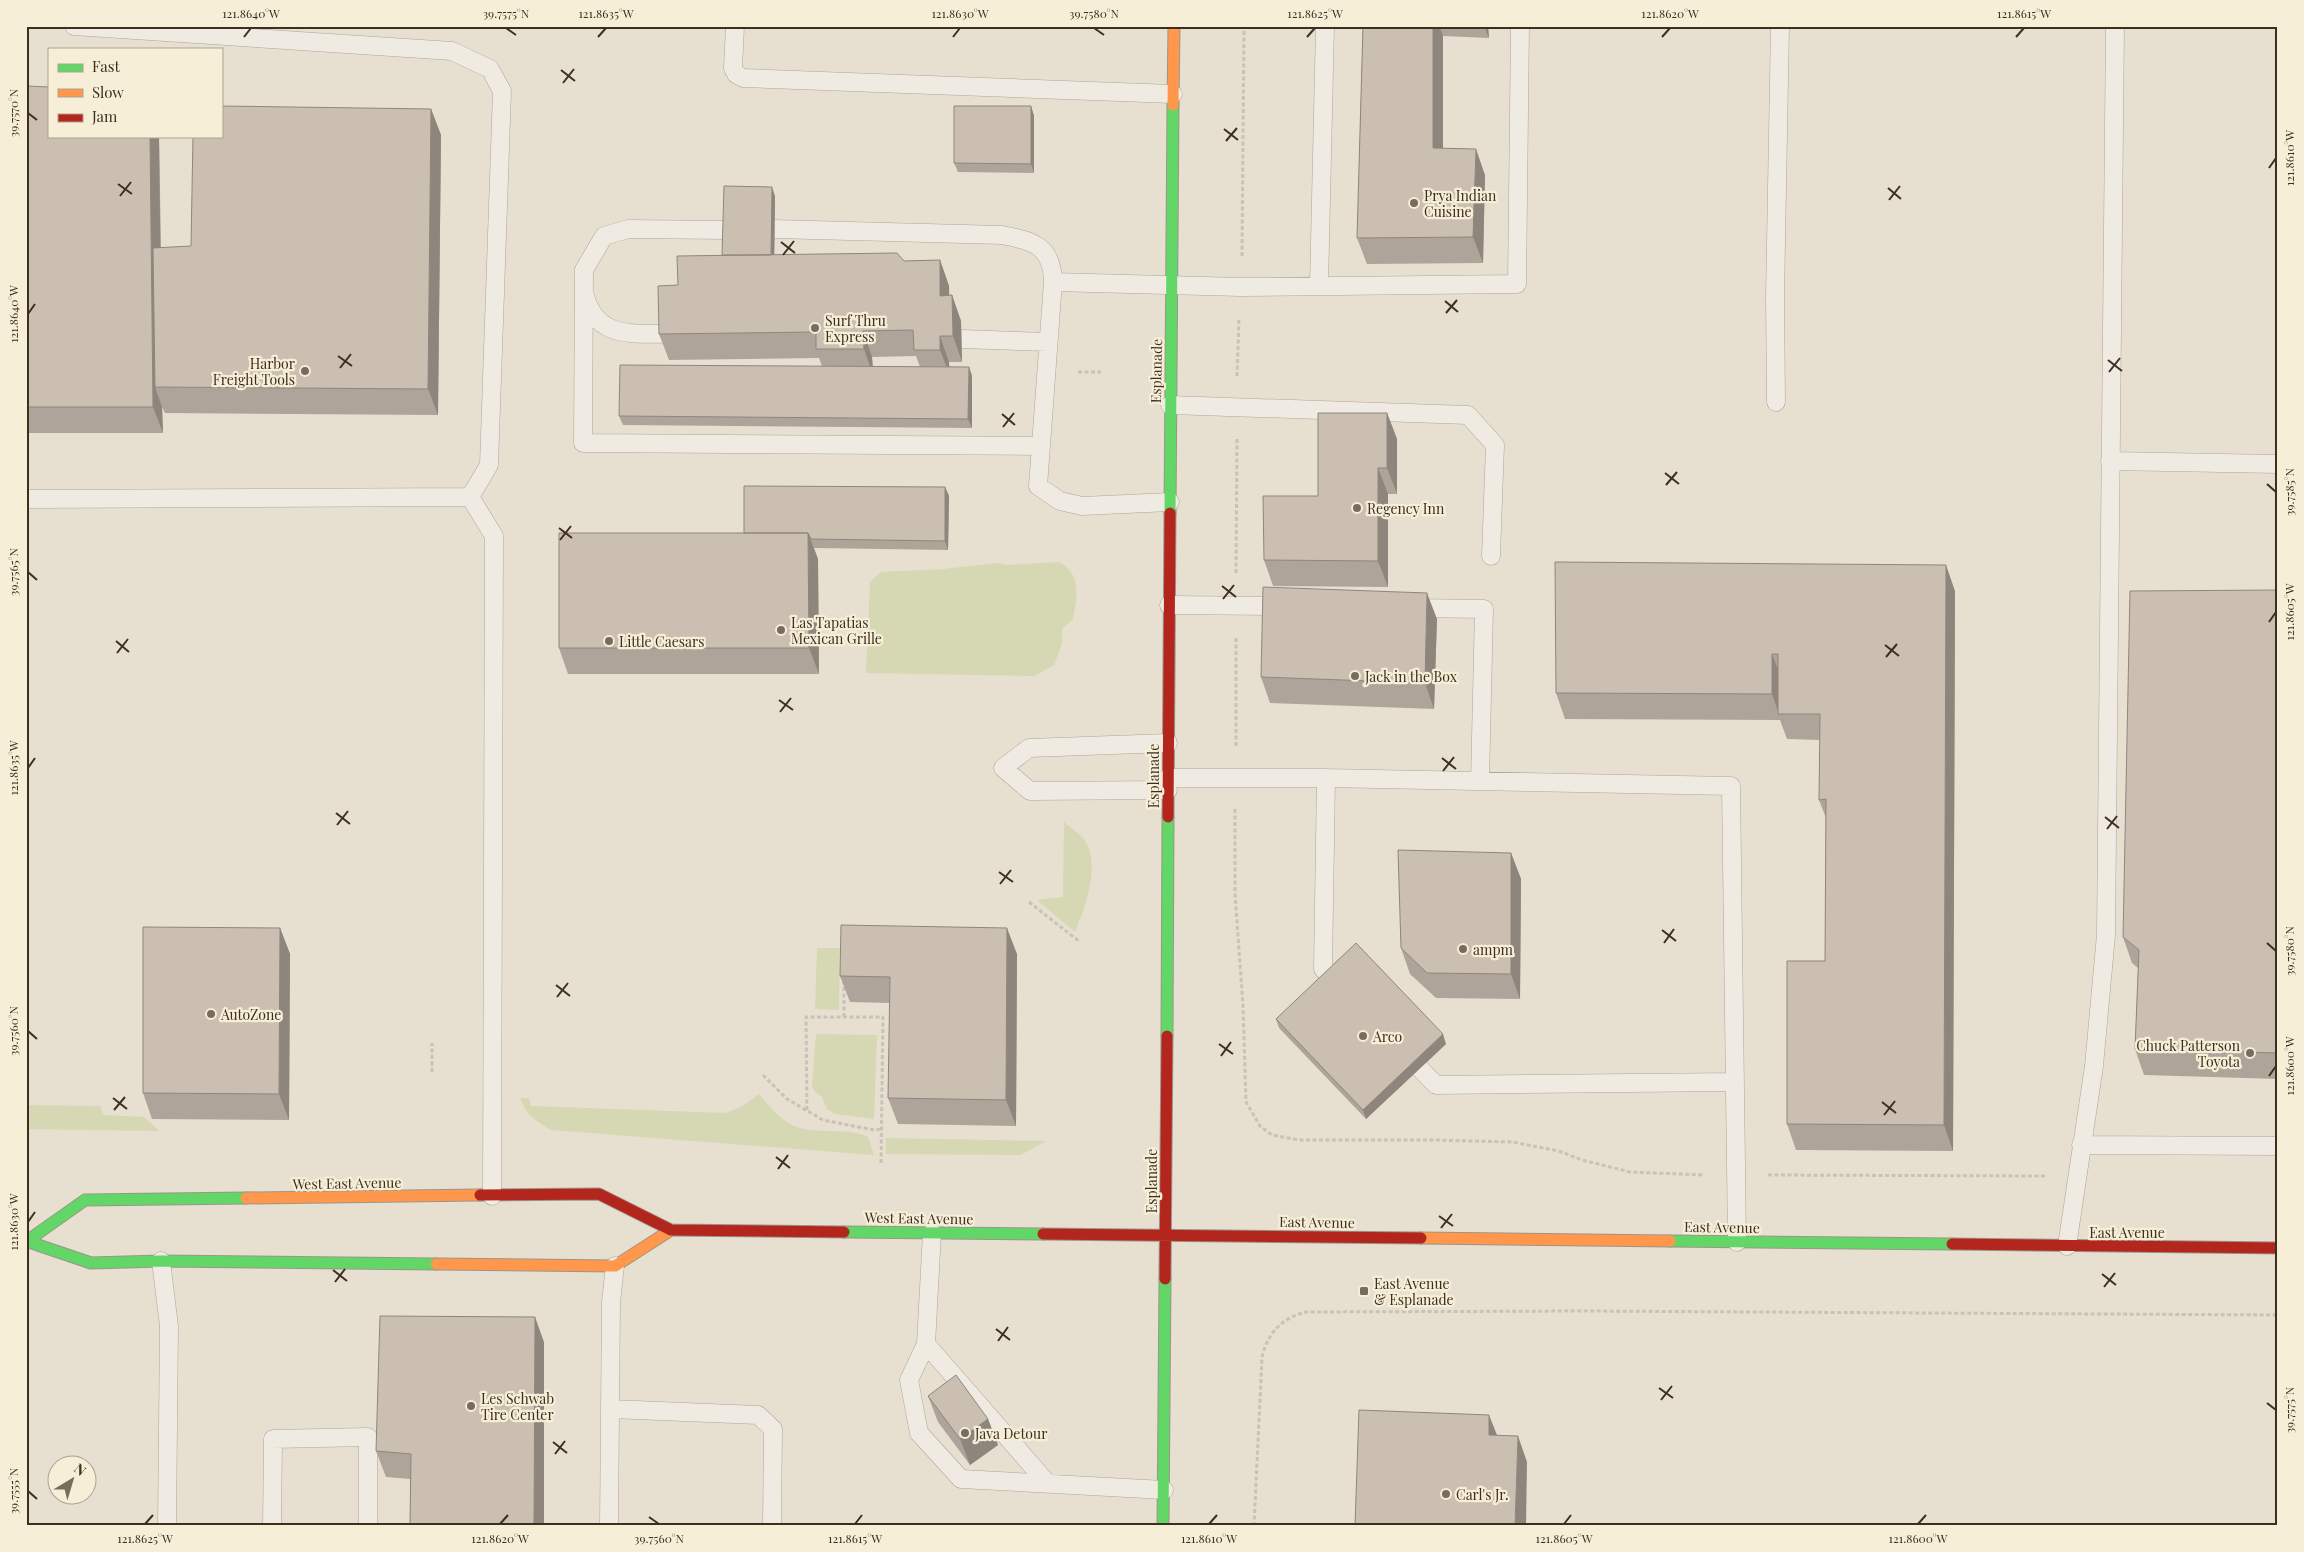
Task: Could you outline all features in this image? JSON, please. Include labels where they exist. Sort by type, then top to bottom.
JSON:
[{"type":"main road","name":"Esplanade","points":[[1163,1526],[1174,26]]},
{"type":"main road","name":"West East Avenue","points":[[27,1241],[85,1200],[599,1194],[671,1230],[1166,1236]]},
{"type":"main road","points":[[615,1266],[671,1230]]},
{"type":"main road","name":"East Avenue","points":[[1166,1236],[2278,1248]]},
{"type":"main road","name":"West East Avenue","points":[[27,1241],[91,1263],[161,1261],[615,1266]]},
{"type":"lane","points":[[74,26],[452,51],[490,69],[502,91],[489,465],[470,497]]},
{"type":"lane","points":[[735,26],[733,68],[736,74],[743,78],[1173,94]]},
{"type":"lane","points":[[1318,286],[1325,26]]},
{"type":"lane","points":[[1053,282],[1241,287],[1517,284],[1520,26]]},
{"type":"lane","points":[[1776,402],[1780,26]]},
{"type":"lane","points":[[2067,1246],[2094,1066],[2106,935],[2115,26]]},
{"type":"lane","points":[[726,230],[628,229],[604,236],[584,270],[583,443],[1041,446]]},
{"type":"lane","points":[[774,229],[1002,235],[1030,240],[1040,247],[1048,258],[1053,282],[1038,486],[1060,501],[1082,506],[1170,502]]},
{"type":"lane","points":[[583,288],[589,311],[605,325],[621,333],[668,334]]},
{"type":"lane","points":[[962,339],[1048,342]]},
{"type":"lane","points":[[1170,405],[1468,415],[1495,445],[1491,556]]},
{"type":"lane","points":[[2110,461],[2278,464]]},
{"type":"lane","points":[[26,499],[470,497]]},
{"type":"lane","points":[[470,497],[494,536],[492,1196]]},
{"type":"lane","points":[[1169,605],[1306,606]]},
{"type":"lane","points":[[1395,607],[1484,609],[1480,781]]},
{"type":"lane","points":[[1168,743],[1029,748],[1003,768],[1030,791],[1168,784],[1235,778],[1731,786],[1737,1242]]},
{"type":"lane","points":[[1326,778],[1323,969],[1356,1003]]},
{"type":"lane","points":[[1390,1037],[1436,1085],[1735,1082]]},
{"type":"lane","points":[[2081,1145],[2278,1146]]},
{"type":"lane","points":[[932,1233],[926,1344],[909,1380],[919,1433],[961,1479],[1164,1490]]},
{"type":"lane","points":[[161,1261],[169,1326],[167,1526]]},
{"type":"lane","points":[[609,1526],[611,1302],[615,1266]]},
{"type":"lane","points":[[926,1344],[1048,1484]]},
{"type":"lane","points":[[611,1409],[758,1415],[773,1429],[772,1526]]},
{"type":"lane","points":[[272,1526],[273,1439],[368,1437],[368,1526]]},
{"type":"path","points":[[1244,26],[1241,287],[1237,407],[1235,893],[1244,1006],[1244,1080],[1246,1102],[1260,1126],[1272,1134],[1286,1139],[1494,1141],[1539,1146],[1630,1172],[1736,1175],[2076,1176]]},
{"type":"path","points":[[1070,372],[1101,372]]},
{"type":"path","points":[[1029,902],[1080,942]]},
{"type":"path","points":[[844,979],[844,1017]]},
{"type":"path","points":[[807,1110],[806,1017],[883,1016],[881,1163]]},
{"type":"path","points":[[432,1043],[432,1072]]},
{"type":"path","points":[[763,1075],[787,1099],[824,1120],[874,1130],[881,1129]]},
{"type":"path","points":[[1254,1526],[1262,1357],[1265,1345],[1282,1322],[1292,1315],[1307,1312],[1594,1311],[2278,1315]]},
{"type":"green space","points":[[1059,562],[1066,567],[1075,579],[1076,603],[1073,619],[1062,629],[1062,644],[1054,665],[1034,676],[866,673],[870,582],[881,572],[943,569],[998,563],[1007,565]]},
{"type":"green space","points":[[1064,822],[1082,837],[1088,847],[1091,858],[1090,884],[1075,932],[1037,900],[1063,897]]},
{"type":"green space","points":[[817,948],[840,948],[839,1010],[815,1009]]},
{"type":"green space","points":[[816,1034],[877,1035],[874,1119],[835,1114],[827,1109],[822,1097],[814,1091],[812,1085]]},
{"type":"green space","points":[[759,1094],[779,1116],[796,1127],[817,1131],[848,1132],[868,1137],[874,1155],[551,1130],[532,1117],[525,1109],[520,1098],[529,1098],[531,1106],[726,1113],[744,1105]]},
{"type":"green space","points":[[26,1105],[100,1106],[103,1115],[144,1117],[159,1131],[26,1129]]},
{"type":"green space","points":[[886,1138],[1046,1141],[1021,1155],[886,1154]]},
{"type":"building","points":[[1363,26],[1433,26],[1433,148],[1476,149],[1473,237],[1357,238]]},
{"type":"building","points":[[26,86],[48,87],[48,138],[150,138],[153,407],[26,407]]},
{"type":"building","points":[[222,106],[431,109],[428,389],[155,387],[153,248],[191,246],[193,138],[222,138]]},
{"type":"building","points":[[954,106],[1031,106],[1031,164],[954,163]]},
{"type":"building","points":[[724,186],[772,187],[771,255],[722,255]]},
{"type":"building","name":"Surf Thru Express","points":[[897,253],[904,261],[940,260],[940,296],[952,295],[953,336],[940,336],[940,350],[914,350],[913,330],[863,331],[864,349],[816,349],[816,332],[659,334],[658,286],[678,285],[677,256]]},
{"type":"building","points":[[620,365],[969,367],[968,419],[619,416]]},
{"type":"building","name":"Regency Inn","points":[[1318,413],[1387,413],[1387,468],[1378,468],[1378,561],[1264,560],[1263,496],[1318,496]]},
{"type":"building","points":[[744,486],[945,487],[945,541],[811,539],[808,533],[744,533]]},
{"type":"building","points":[[559,533],[808,533],[809,648],[559,648]]},
{"type":"building","points":[[1555,562],[1946,565],[1944,1125],[1787,1124],[1787,961],[1825,961],[1826,799],[1819,800],[1820,714],[1778,714],[1778,654],[1772,654],[1772,694],[1556,693]]},
{"type":"building","points":[[1263,587],[1427,593],[1425,683],[1261,677]]},
{"type":"building","points":[[2278,590],[2278,1053],[2135,1049],[2139,950],[2123,937],[2130,591]]},
{"type":"building","points":[[1398,850],[1511,853],[1511,974],[1427,973],[1401,948]]},
{"type":"building","points":[[841,925],[1007,928],[1006,1100],[888,1098],[890,977],[840,976]]},
{"type":"building","points":[[143,927],[280,928],[279,1094],[143,1093]]},
{"type":"building","points":[[1356,943],[1443,1034],[1363,1110],[1276,1019]]},
{"type":"building","points":[[380,1316],[535,1317],[534,1526],[410,1526],[411,1454],[376,1451]]},
{"type":"building","points":[[956,1375],[988,1419],[960,1439],[928,1396]]},
{"type":"building","name":"Carl's Jr.","points":[[1359,1410],[1489,1415],[1489,1435],[1518,1436],[1515,1526],[1355,1526]]},
{"type":"traffic: fast","points":[[1170,513],[1173,105]]},
{"type":"traffic: fast","points":[[1167,1036],[1168,817]]},
{"type":"traffic: fast","points":[[27,1241],[85,1200],[246,1198]]},
{"type":"traffic: fast","points":[[844,1232],[1043,1234]]},
{"type":"traffic: fast","points":[[26,1241],[91,1263],[161,1261],[436,1264]]},
{"type":"traffic: fast","points":[[1670,1241],[1952,1244]]},
{"type":"traffic: fast","points":[[1163,1526],[1165,1279]]},
{"type":"traffic: slow","points":[[1173,105],[1174,26]]},
{"type":"traffic: slow","points":[[246,1198],[480,1195]]},
{"type":"traffic: slow","points":[[436,1264],[615,1266],[671,1230]]},
{"type":"traffic: slow","points":[[1421,1238],[1670,1241]]},
{"type":"traffic: jam","points":[[1168,817],[1170,513]]},
{"type":"traffic: jam","points":[[1165,1279],[1167,1036]]},
{"type":"traffic: jam","points":[[480,1195],[599,1194],[671,1230],[844,1232]]},
{"type":"traffic: jam","points":[[1043,1234],[1421,1238]]},
{"type":"traffic: jam","points":[[1952,1244],[2278,1248]]},
{"type":"place","name":"Prya Indian Cuisine","points":[[1414,203]]},
{"type":"place","name":"Surf Thru Express","points":[[815,328]]},
{"type":"place","name":"Harbor Freight Tools","points":[[305,371]]},
{"type":"place","name":"Regency Inn","points":[[1357,508]]},
{"type":"place","name":"Las Tapatias Mexican Grille","points":[[781,630]]},
{"type":"place","name":"Little Caesars","points":[[609,641]]},
{"type":"place","name":"Jack in the Box","points":[[1355,676]]},
{"type":"place","name":"ampm","points":[[1463,949]]},
{"type":"place","name":"AutoZone","points":[[211,1014]]},
{"type":"place","name":"Arco","points":[[1363,1036]]},
{"type":"place","name":"Chuck Patterson Toyota","points":[[2250,1053]]},
{"type":"place","name":"East Avenue & Esplanade","points":[[1364,1291]]},
{"type":"place","name":"Les Schwab Tire Center","points":[[471,1406]]},
{"type":"place","name":"Java Detour","points":[[965,1433]]},
{"type":"place","name":"Carl's Jr.","points":[[1446,1494]]}]
